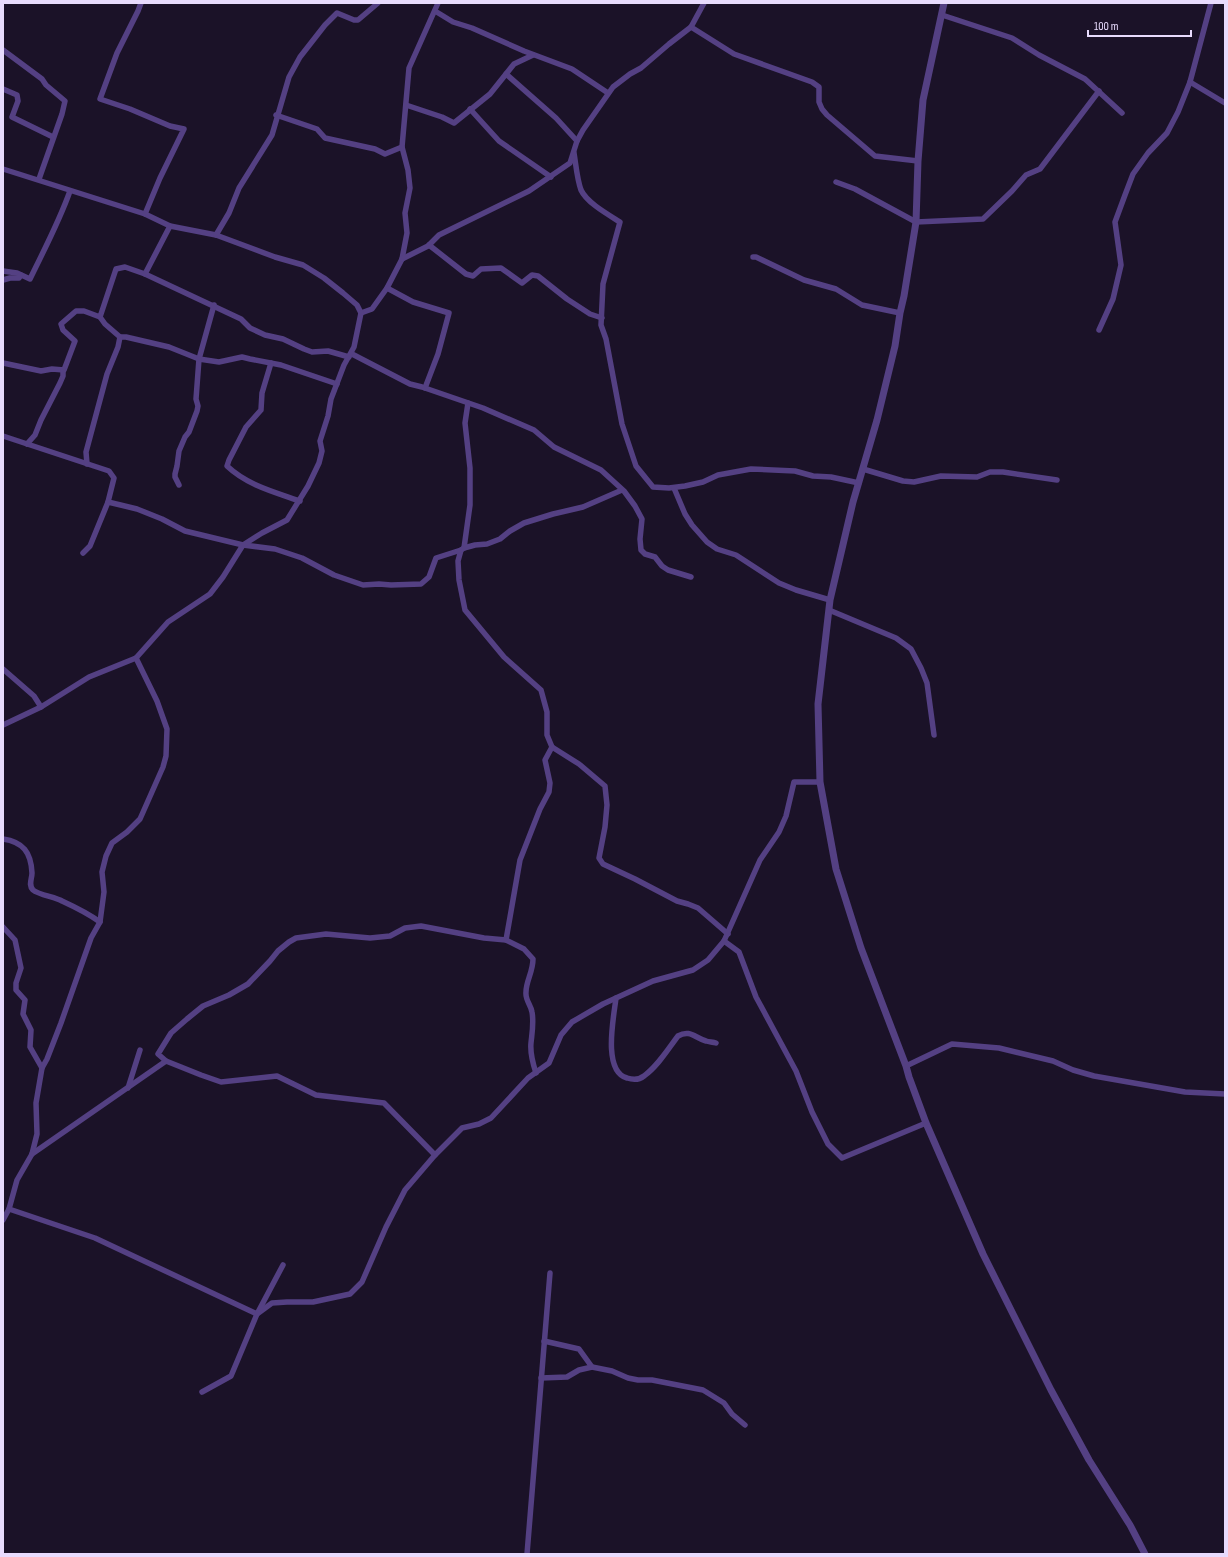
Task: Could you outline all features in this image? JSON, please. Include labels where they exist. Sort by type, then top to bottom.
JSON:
[{"type":"street","points":[[141,3],[118,52],[100,99],[130,109],[170,126],[184,129],[160,178],[145,214]]},
{"type":"street","points":[[216,235],[229,212],[239,188],[272,135],[276,115],[289,77],[300,56],[325,25],[338,13],[354,20],[358,20],[378,3]]},
{"type":"street","points":[[361,313],[372,309],[387,288],[402,259],[406,233],[405,212],[410,188],[408,170],[402,147],[409,68],[438,3]]},
{"type":"street","points":[[402,259],[430,245],[439,235],[529,191],[570,163],[577,141],[613,87],[630,74],[641,68],[691,27],[704,3]]},
{"type":"street","points":[[944,3],[923,100],[918,161],[916,222],[895,346],[830,600],[818,704],[820,782],[836,869],[861,948],[926,1123],[983,1254],[1051,1390],[1089,1460],[1130,1526],[1145,1554]]},
{"type":"street","points":[[1099,330],[1113,299],[1121,265],[1115,222],[1124,195],[1137,169],[1148,153],[1167,133],[1178,112],[1190,82],[1211,3]]},
{"type":"street","points":[[435,11],[453,22],[472,28],[572,69],[608,93]]},
{"type":"street","points":[[942,15],[1012,38],[1039,55],[1085,79],[1122,113]]},
{"type":"street","points":[[691,27],[734,54],[812,82],[819,87],[819,102],[827,115],[875,156],[918,161]]},
{"type":"street","points":[[3,50],[42,79],[46,85],[65,101],[62,114],[39,179]]},
{"type":"street","points":[[406,104],[454,123],[490,94],[514,64],[533,54]]},
{"type":"street","points":[[506,74],[556,118],[577,141]]},
{"type":"street","points":[[1190,82],[1225,103]]},
{"type":"street","points":[[3,89],[17,95],[18,102],[12,117],[53,137]]},
{"type":"street","points":[[836,182],[855,189],[916,222],[983,219],[1026,175],[1040,169],[1099,91]]},
{"type":"street","points":[[470,109],[499,141],[551,177]]},
{"type":"street","points":[[276,115],[317,129],[325,138],[375,149],[385,154],[402,147]]},
{"type":"street","points":[[574,153],[581,190],[586,198],[605,213],[620,222],[603,284],[601,325],[606,339],[622,424],[636,466],[653,487],[674,488],[703,482],[718,475],[751,469],[795,471],[813,476],[831,477],[859,483]]},
{"type":"street","points":[[3,169],[32,179],[39,179],[70,191],[145,214],[170,226],[216,235],[276,257],[303,264],[343,293],[357,306],[361,313],[354,347],[344,365],[337,384],[320,441],[322,451],[319,463],[300,501],[287,520],[243,545],[223,577],[210,594],[168,622],[136,658],[89,677],[41,707],[3,725]]},
{"type":"street","points":[[3,271],[21,275],[30,279],[62,215],[70,191]]},
{"type":"street","points":[[145,274],[170,226]]},
{"type":"street","points":[[430,245],[466,274],[473,276],[482,269],[501,268],[522,283],[532,274],[538,276],[566,299],[590,314],[602,318]]},
{"type":"street","points":[[753,257],[756,257],[804,280],[836,289],[862,305],[900,313]]},
{"type":"street","points":[[100,317],[116,269],[125,267],[145,274],[214,305],[241,319],[250,328],[265,335],[283,339],[312,352],[328,352],[350,356],[410,384],[511,419],[534,430],[554,447],[601,470],[622,490],[635,506],[642,519],[640,539],[641,550],[645,554],[655,557],[662,566],[668,570],[691,577]]},
{"type":"street","points":[[3,280],[19,278],[21,275]]},
{"type":"street","points":[[387,288],[413,302],[449,313],[439,345],[438,354],[425,388]]},
{"type":"street","points":[[179,485],[175,478],[175,474],[179,451],[185,437],[189,432],[197,411],[198,406],[196,399],[199,359],[214,305]]},
{"type":"street","points":[[27,444],[35,435],[60,383],[63,370],[67,364],[75,341],[63,330],[61,324],[76,310],[84,311],[100,317],[105,324],[120,337],[169,347],[199,359],[219,362],[242,357],[271,363],[337,384]]},
{"type":"street","points":[[87,464],[86,452],[107,374],[118,347],[120,337]]},
{"type":"street","points":[[3,363],[41,371],[52,369],[63,370]]},
{"type":"street","points":[[271,363],[262,394],[261,410],[246,427],[227,466],[235,474],[251,483],[300,501]]},
{"type":"street","points":[[468,403],[465,423],[470,468],[470,505],[463,549],[458,561],[459,580],[464,610],[504,657],[541,690],[547,712],[547,735],[552,747],[579,764],[605,786],[607,805],[600,858],[603,864],[677,901],[698,908],[728,934]]},
{"type":"street","points":[[3,436],[109,472],[114,478],[108,502],[90,546],[83,553]]},
{"type":"street","points":[[863,469],[914,482],[941,476],[977,477],[990,472],[1003,472],[1057,480]]},
{"type":"street","points":[[674,488],[685,514],[692,525],[707,542],[717,549],[736,555],[779,582],[796,590],[830,600]]},
{"type":"street","points":[[108,502],[137,509],[162,519],[185,531],[243,545],[282,551],[302,558],[334,575],[363,585],[391,585],[421,584],[429,577],[436,558],[475,545],[487,544],[500,539],[524,523],[583,507],[622,490]]},
{"type":"street","points":[[829,610],[896,638],[911,649],[927,683],[934,735]]},
{"type":"street","points":[[3,1220],[9,1209],[17,1180],[32,1154],[37,1134],[36,1103],[42,1068],[48,1059],[91,938],[100,922],[104,892],[102,872],[106,856],[112,843],[127,832],[140,819],[163,767],[166,756],[167,729],[157,701],[136,658]]},
{"type":"street","points":[[3,669],[34,696],[41,707]]},
{"type":"street","points":[[506,940],[520,860],[540,809],[549,792],[550,783],[546,760],[552,747]]},
{"type":"street","points":[[256,1314],[272,1304],[287,1302],[313,1302],[350,1294],[362,1282],[386,1227],[405,1190],[435,1155],[462,1128],[478,1124],[491,1118],[528,1078],[549,1063],[561,1035],[572,1022],[603,1004],[653,981],[693,970],[708,960],[728,934],[760,860],[779,832],[786,816],[794,782],[820,782]]},
{"type":"street","points":[[3,839],[12,840],[20,844],[27,851],[32,873],[32,889],[62,901],[92,916],[100,922]]},
{"type":"street","points":[[435,1155],[384,1103],[316,1095],[277,1076],[221,1082],[166,1061],[158,1054],[171,1033],[203,1006],[229,995],[248,984],[278,951],[288,942],[296,938],[326,934],[370,938],[390,936],[405,928],[421,926],[484,938],[506,940],[524,949],[533,959],[533,966],[526,992],[527,1002],[532,1011],[533,1028],[531,1049],[532,1063],[536,1073]]},
{"type":"street","points":[[3,927],[15,940],[21,968],[16,983],[16,990],[25,1000],[23,1014],[31,1030],[30,1047],[42,1068]]},
{"type":"street","points":[[724,941],[739,952],[756,997],[796,1071],[812,1112],[828,1144],[842,1158],[926,1123]]},
{"type":"street","points":[[616,998],[611,1042],[612,1059],[618,1074],[624,1078],[633,1080],[643,1076],[654,1066],[678,1036],[684,1033],[716,1043]]},
{"type":"street","points":[[906,1066],[952,1044],[999,1048],[1053,1061],[1073,1070],[1094,1076],[1185,1092],[1225,1094]]},
{"type":"street","points":[[128,1088],[140,1050]]},
{"type":"street","points":[[32,1154],[166,1061]]},
{"type":"street","points":[[9,1209],[95,1238],[256,1314]]},
{"type":"street","points":[[202,1392],[231,1376],[256,1314],[283,1265]]},
{"type":"street","points":[[526,1554],[550,1273]]},
{"type":"street","points":[[544,1341],[580,1349],[592,1367]]},
{"type":"street","points":[[541,1378],[567,1377],[580,1370],[592,1367],[612,1371],[633,1379],[652,1380],[703,1390],[724,1403],[732,1414],[745,1425]]}]
